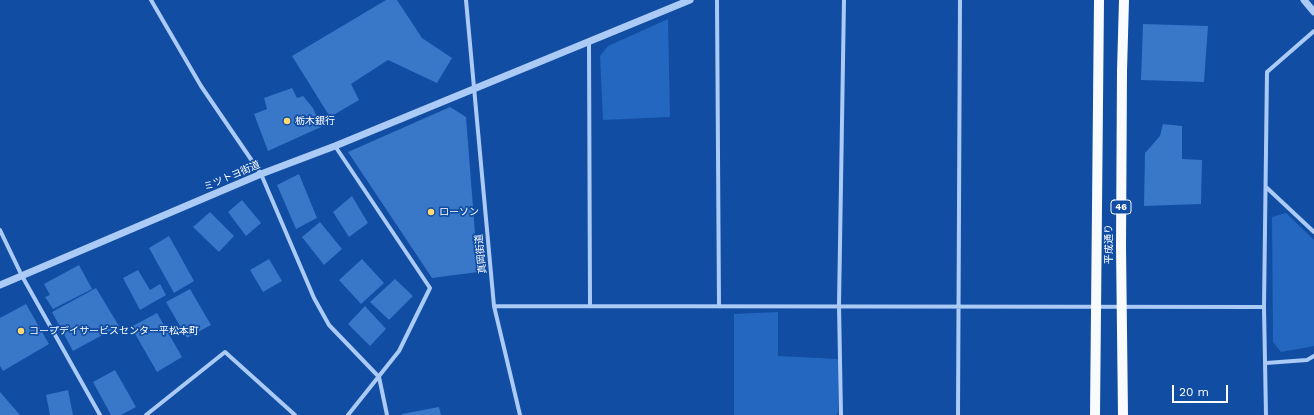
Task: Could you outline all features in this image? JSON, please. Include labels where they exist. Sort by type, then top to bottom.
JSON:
[{"type":"main road","name":"平成通り","points":[[1095,415],[1099,0]]},
{"type":"main road","name":"平成通り","points":[[1123,415],[1121,159],[1124,0]]},
{"type":"street","points":[[151,0],[201,86],[261,174],[314,298],[329,325],[379,377],[387,415]]},
{"type":"street","name":"真岡街道","points":[[466,0],[494,306],[520,415]]},
{"type":"street","name":"ミツトヨ街道","points":[[0,285],[261,174],[335,146],[690,0]]},
{"type":"street","points":[[717,0],[719,306]]},
{"type":"street","points":[[841,415],[840,305],[844,0]]},
{"type":"street","points":[[958,415],[960,0]]},
{"type":"street","points":[[1304,0],[1314,12]]},
{"type":"street","points":[[1266,415],[1264,307],[1267,72],[1314,31]]},
{"type":"street","points":[[589,42],[590,306]]},
{"type":"street","points":[[335,146],[430,288],[399,351],[348,415]]},
{"type":"street","points":[[1266,187],[1314,232]]},
{"type":"street","points":[[0,230],[22,276],[100,415]]},
{"type":"street","points":[[494,306],[958,305],[1095,308],[1122,306],[1264,307]]},
{"type":"street","points":[[146,415],[225,352],[294,415]]},
{"type":"street","points":[[1266,363],[1307,360],[1314,356]]},
{"type":"shaded area","points":[[668,19],[670,117],[603,120],[600,56],[608,46]]},
{"type":"shaded area","points":[[1286,213],[1314,240],[1314,346],[1281,352],[1273,342],[1272,217]]},
{"type":"shaded area","points":[[778,312],[778,356],[838,359],[838,413],[836,415],[734,415],[734,314]]},
{"type":"building","points":[[386,0],[397,0],[422,38],[452,58],[437,83],[388,60],[351,84],[359,100],[330,117],[292,56]]},
{"type":"building","points":[[1143,24],[1208,26],[1204,82],[1141,80]]},
{"type":"building","name":"栃木銀行","points":[[292,88],[297,98],[303,96],[313,108],[321,127],[268,151],[254,114],[267,109],[264,98]]},
{"type":"building","name":"ローソン","points":[[450,107],[466,117],[478,272],[432,278],[348,152]]},
{"type":"building","points":[[1163,124],[1182,126],[1182,159],[1202,160],[1201,204],[1144,206],[1145,153],[1160,136]]},
{"type":"building","points":[[299,174],[317,218],[296,229],[277,185]]},
{"type":"building","points":[[352,196],[368,223],[349,237],[333,212]]},
{"type":"building","points":[[242,200],[261,223],[246,236],[228,212]]},
{"type":"building","points":[[210,212],[234,236],[219,252],[193,227]]},
{"type":"building","points":[[320,222],[342,249],[324,265],[302,237]]},
{"type":"building","points":[[169,236],[194,281],[174,293],[149,248]]},
{"type":"building","points":[[269,259],[282,281],[263,292],[250,270]]},
{"type":"building","points":[[362,259],[384,283],[361,304],[339,280]]},
{"type":"building","points":[[79,265],[92,289],[53,309],[45,297],[50,295],[44,284]]},
{"type":"building","points":[[138,270],[150,290],[160,284],[166,295],[140,310],[123,278]]},
{"type":"building","points":[[395,279],[413,296],[389,320],[370,302]]},
{"type":"building","points":[[96,288],[119,326],[73,351],[52,312]]},
{"type":"building","points":[[190,289],[211,325],[187,338],[166,302]]},
{"type":"building","name":"コープデイサービスセンター平松本町","points":[[26,304],[49,344],[3,371],[0,366],[0,318]]},
{"type":"building","points":[[365,306],[386,329],[370,346],[348,324]]},
{"type":"building","points":[[157,313],[182,357],[157,372],[131,327]]},
{"type":"building","points":[[115,370],[136,407],[121,415],[111,415],[93,382]]},
{"type":"building","points":[[68,390],[73,415],[50,415],[46,395]]},
{"type":"building","points":[[0,392],[20,415],[0,415]]},
{"type":"building","points":[[439,407],[441,415],[402,415],[402,414]]},
{"type":"place","name":"栃木銀行","points":[[287,121]]},
{"type":"place","name":"ローソン","points":[[431,212]]},
{"type":"place","name":"コープデイサービスセンター平松本町","points":[[21,331]]}]
